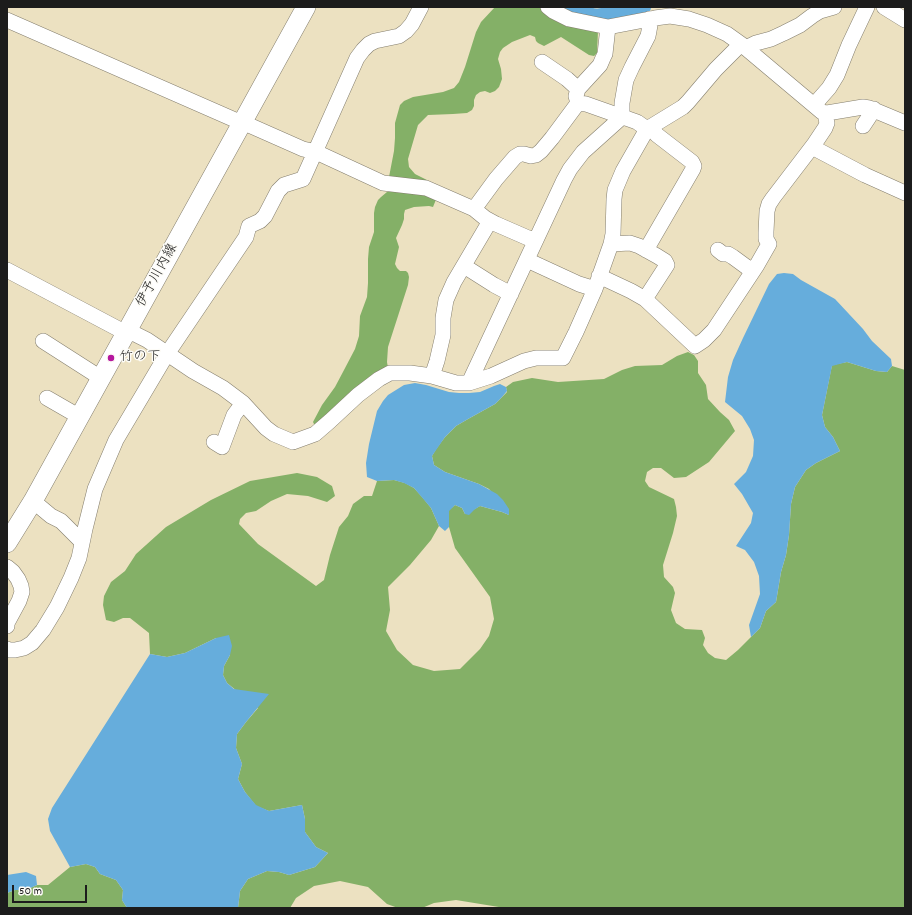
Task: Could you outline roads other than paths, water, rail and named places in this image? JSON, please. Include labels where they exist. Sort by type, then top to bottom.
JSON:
[{"type":"main road","name":"伊予川内線","points":[[7,543],[33,501],[102,378],[306,7]]},
{"type":"street","points":[[7,649],[15,650],[24,648],[32,643],[43,630],[57,607],[79,558],[95,489],[116,440],[167,354],[246,237],[249,226],[260,221],[265,216],[278,191],[284,185],[303,179],[357,58],[369,44],[375,41],[399,36],[406,31],[412,24],[421,7]]},
{"type":"street","points":[[527,260],[579,284],[597,282],[631,291],[645,299],[695,346],[704,340],[714,330],[754,270],[769,244],[766,238],[766,232],[767,211],[769,204],[825,128],[827,123],[820,109],[744,46],[727,34],[707,25],[689,19],[670,16],[608,27],[569,19],[548,7]]},
{"type":"street","points":[[7,270],[126,333],[135,334],[147,340],[193,371],[223,388],[243,403],[266,428],[274,434],[294,442],[315,434],[358,395],[379,379],[390,373],[410,373],[432,376],[456,383],[469,383],[492,376],[524,361],[536,358],[563,358],[576,332],[611,244],[614,234],[615,190],[623,172],[649,128],[683,107],[716,70],[744,46],[771,39],[800,25],[820,11],[834,7]]},
{"type":"street","points":[[820,109],[829,88],[837,75],[867,7]]},
{"type":"street","points":[[884,7],[905,20]]},
{"type":"street","points":[[469,383],[570,169],[583,152],[622,117],[622,103],[626,80],[648,36],[650,25],[649,19]]},
{"type":"street","points":[[7,20],[242,123],[303,149],[316,152],[383,183],[426,188],[474,209],[490,221],[536,241]]},
{"type":"street","points":[[474,209],[496,178],[515,157],[520,154],[531,156],[536,155],[541,152],[552,138],[578,96],[600,65],[605,54],[608,27]]},
{"type":"street","points":[[542,62],[567,79],[578,96],[586,104],[637,122],[649,128],[692,162],[694,166],[693,169],[646,250]]},
{"type":"street","points":[[820,109],[863,107],[874,109],[905,122]]},
{"type":"street","points":[[863,126],[874,109]]},
{"type":"street","points":[[812,146],[866,175],[905,193]]},
{"type":"street","points":[[432,376],[442,341],[443,318],[446,300],[454,282],[490,221]]},
{"type":"street","points":[[611,244],[630,243],[665,261],[667,265],[645,299]]},
{"type":"street","points":[[718,250],[723,254],[728,254],[748,268],[754,270]]},
{"type":"street","points":[[464,266],[511,294]]},
{"type":"street","points":[[43,341],[102,378]]},
{"type":"street","points":[[47,398],[80,417]]},
{"type":"street","points":[[214,442],[222,447],[234,415],[243,403]]},
{"type":"street","points":[[33,501],[51,516],[61,521],[82,542]]},
{"type":"street","points":[[7,567],[18,579],[22,592],[19,601],[7,623],[7,626]]},
{"type":"water","points":[[777,274],[793,274],[835,299],[872,341],[891,359],[892,366],[887,372],[876,371],[847,362],[832,366],[822,415],[825,427],[833,437],[840,451],[816,463],[806,470],[795,487],[791,504],[786,555],[781,572],[776,602],[766,611],[760,628],[751,637],[749,625],[760,594],[759,576],[754,562],[745,550],[736,546],[751,523],[753,513],[742,494],[734,484],[746,472],[753,456],[754,440],[750,429],[742,416],[725,402],[728,377],[733,360],[743,338],[769,284]]},
{"type":"water","points":[[415,383],[449,392],[459,393],[480,392],[500,384],[506,387],[507,391],[495,404],[456,426],[445,437],[432,456],[434,465],[445,472],[479,484],[497,494],[509,509],[509,515],[480,506],[469,515],[465,514],[462,508],[455,505],[449,511],[449,527],[445,531],[439,526],[431,508],[414,488],[394,480],[377,481],[367,477],[366,463],[377,411],[388,395],[404,385]]},
{"type":"water","points":[[229,635],[232,646],[230,655],[224,666],[223,675],[227,683],[234,689],[269,694],[237,734],[236,748],[242,764],[238,779],[245,792],[256,805],[269,811],[302,805],[305,819],[305,832],[316,847],[328,853],[315,867],[289,875],[267,871],[248,879],[240,891],[238,908],[127,908],[122,900],[123,890],[116,880],[100,874],[95,867],[86,864],[70,867],[50,831],[48,819],[52,808],[150,654],[167,657],[185,653],[216,638]]},
{"type":"water","points":[[26,872],[36,876],[37,885],[26,890],[15,890],[7,893],[7,875]]},
{"type":"waterway","points":[[565,7],[580,14],[596,18],[636,10],[642,7]]},
{"type":"place","name":"竹の下","points":[[111,358]]}]
